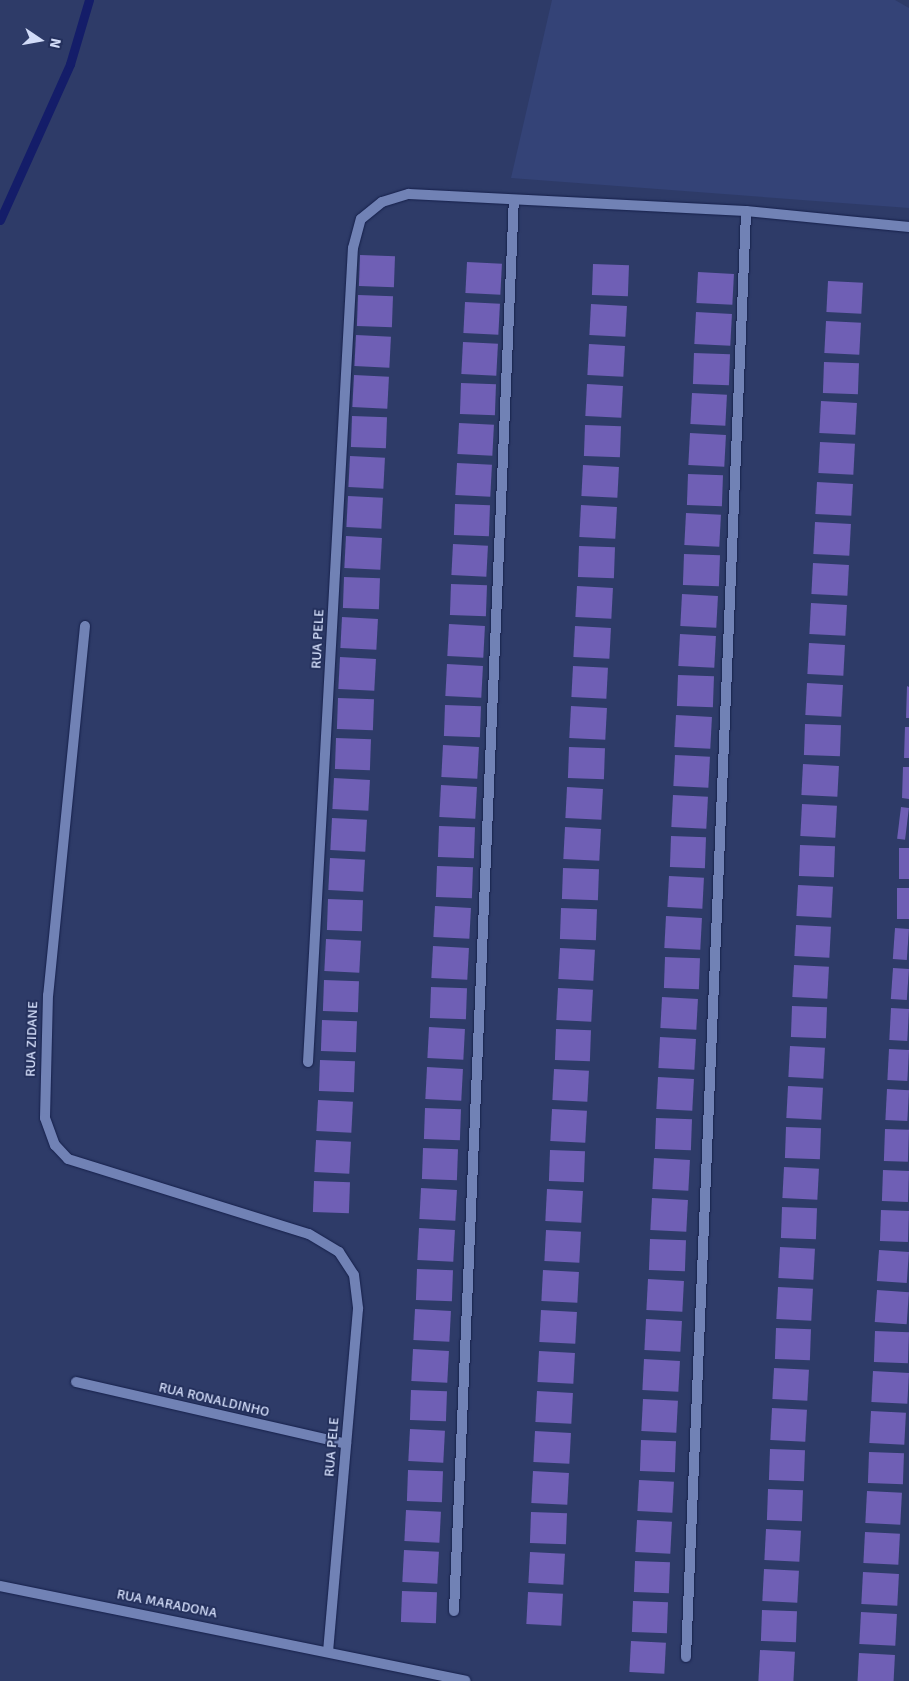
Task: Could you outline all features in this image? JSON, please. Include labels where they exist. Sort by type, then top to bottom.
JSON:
[{"type":"street","name":"RUA PELE","points":[[308,1062],[353,248],[361,219],[382,202],[409,194],[514,200]]},
{"type":"street","points":[[454,1611],[514,200],[746,211],[909,228]]},
{"type":"street","points":[[686,1657],[746,211]]},
{"type":"street","name":"RUA ZIDANE","points":[[86,626],[44,1052],[45,1118],[55,1145],[68,1159],[90,1169],[309,1234],[339,1252]]},
{"type":"street","name":"RUA PELE","points":[[328,1650],[358,1308],[354,1275],[339,1252]]},
{"type":"street","name":"RUA RONALDINHO","points":[[76,1382],[346,1444]]},
{"type":"street","name":"RUA MARADONA","points":[[0,1586],[328,1650],[465,1681]]},
{"type":"shaded area","points":[[552,0],[895,0],[909,8],[909,208],[511,178]]},
{"type":"building","points":[[360,255],[395,256],[394,287],[359,286]]},
{"type":"building","points":[[467,262],[502,264],[500,295],[465,293]]},
{"type":"building","points":[[593,264],[629,265],[628,296],[592,295]]},
{"type":"building","points":[[698,272],[734,274],[732,305],[696,303]]},
{"type":"building","points":[[828,281],[863,283],[861,314],[826,312]]},
{"type":"building","points":[[358,295],[393,296],[392,327],[357,326]]},
{"type":"building","points":[[465,302],[500,304],[498,335],[463,333]]},
{"type":"building","points":[[591,304],[627,306],[625,337],[589,335]]},
{"type":"building","points":[[696,312],[732,314],[730,346],[694,344]]},
{"type":"building","points":[[826,321],[861,323],[859,355],[824,353]]},
{"type":"building","points":[[356,335],[391,337],[389,368],[354,366]]},
{"type":"building","points":[[463,342],[498,344],[496,376],[461,374]]},
{"type":"building","points":[[589,344],[625,346],[623,377],[587,375]]},
{"type":"building","points":[[694,353],[730,354],[729,385],[693,384]]},
{"type":"building","points":[[824,362],[859,363],[858,394],[823,393]]},
{"type":"building","points":[[354,375],[389,377],[387,409],[352,407]]},
{"type":"building","points":[[461,383],[496,384],[495,415],[460,414]]},
{"type":"building","points":[[587,384],[623,386],[621,418],[585,416]]},
{"type":"building","points":[[692,393],[727,395],[725,426],[690,424]]},
{"type":"building","points":[[821,401],[857,403],[855,435],[819,433]]},
{"type":"building","points":[[352,416],[387,417],[386,448],[351,447]]},
{"type":"building","points":[[459,423],[494,425],[492,456],[457,454]]},
{"type":"building","points":[[585,425],[621,426],[620,457],[584,456]]},
{"type":"building","points":[[690,433],[726,435],[724,467],[688,465]]},
{"type":"building","points":[[820,442],[855,444],[853,475],[818,473]]},
{"type":"building","points":[[350,456],[385,458],[383,489],[348,487]]},
{"type":"building","points":[[457,463],[492,465],[490,497],[455,495]]},
{"type":"building","points":[[583,465],[619,467],[617,498],[581,496]]},
{"type":"building","points":[[688,474],[723,475],[722,506],[687,505]]},
{"type":"building","points":[[817,482],[853,484],[851,516],[815,514]]},
{"type":"building","points":[[348,496],[383,498],[381,529],[346,527]]},
{"type":"building","points":[[455,504],[490,505],[489,536],[454,535]]},
{"type":"building","points":[[581,505],[617,507],[615,539],[579,537]]},
{"type":"building","points":[[686,513],[721,515],[719,547],[684,545]]},
{"type":"building","points":[[815,522],[851,524],[849,556],[813,554]]},
{"type":"building","points":[[346,536],[382,538],[380,570],[344,568]]},
{"type":"building","points":[[453,544],[488,546],[486,577],[451,575]]},
{"type":"building","points":[[579,546],[615,547],[614,578],[578,577]]},
{"type":"building","points":[[684,554],[720,555],[719,586],[683,585]]},
{"type":"building","points":[[813,563],[849,565],[847,596],[811,594]]},
{"type":"building","points":[[344,577],[380,578],[379,609],[343,608]]},
{"type":"building","points":[[451,584],[487,585],[486,616],[450,615]]},
{"type":"building","points":[[577,586],[613,588],[611,619],[575,617]]},
{"type":"building","points":[[682,594],[718,596],[716,628],[680,626]]},
{"type":"building","points":[[811,603],[847,605],[845,636],[809,634]]},
{"type":"building","points":[[342,617],[378,619],[376,650],[340,648]]},
{"type":"building","points":[[449,624],[485,626],[483,658],[447,656]]},
{"type":"building","points":[[575,626],[611,628],[609,659],[573,657]]},
{"type":"building","points":[[680,634],[716,636],[714,668],[678,666]]},
{"type":"building","points":[[809,643],[845,645],[843,676],[807,674]]},
{"type":"building","points":[[340,657],[376,659],[374,691],[338,689]]},
{"type":"building","points":[[447,664],[483,666],[481,698],[445,696]]},
{"type":"building","points":[[573,666],[608,668],[606,699],[571,697]]},
{"type":"building","points":[[678,675],[714,676],[713,707],[677,706]]},
{"type":"building","points":[[807,683],[843,685],[841,717],[805,715]]},
{"type":"building","points":[[907,686],[909,687],[909,718],[906,718]]},
{"type":"building","points":[[338,698],[374,699],[373,730],[337,729]]},
{"type":"building","points":[[445,705],[481,706],[480,737],[444,736]]},
{"type":"building","points":[[571,706],[607,708],[605,740],[569,738]]},
{"type":"building","points":[[676,715],[712,717],[710,749],[674,747]]},
{"type":"building","points":[[805,724],[841,725],[840,756],[804,755]]},
{"type":"building","points":[[905,727],[909,727],[909,758],[904,758]]},
{"type":"building","points":[[336,738],[371,739],[370,770],[335,769]]},
{"type":"building","points":[[443,745],[479,747],[477,779],[441,777]]},
{"type":"building","points":[[569,747],[605,748],[604,779],[568,778]]},
{"type":"building","points":[[675,755],[710,757],[708,788],[673,786]]},
{"type":"building","points":[[803,764],[839,766],[837,797],[801,795]]},
{"type":"building","points":[[903,767],[909,767],[909,799],[902,798]]},
{"type":"building","points":[[334,778],[370,780],[368,811],[332,809]]},
{"type":"building","points":[[441,785],[477,787],[475,819],[439,817]]},
{"type":"building","points":[[567,787],[603,789],[601,820],[565,818]]},
{"type":"building","points":[[673,795],[708,797],[706,829],[671,827]]},
{"type":"building","points":[[802,804],[837,806],[835,838],[800,836]]},
{"type":"building","points":[[901,807],[909,808],[905,840],[897,839]]},
{"type":"building","points":[[332,818],[367,820],[365,852],[330,850]]},
{"type":"building","points":[[439,826],[475,827],[474,858],[438,857]]},
{"type":"building","points":[[565,827],[601,829],[599,861],[563,859]]},
{"type":"building","points":[[671,836],[706,837],[705,868],[670,867]]},
{"type":"building","points":[[800,845],[835,846],[834,877],[799,876]]},
{"type":"building","points":[[899,848],[909,848],[909,879],[899,879]]},
{"type":"building","points":[[330,858],[365,860],[363,892],[328,890]]},
{"type":"building","points":[[437,866],[473,867],[472,898],[436,897]]},
{"type":"building","points":[[563,868],[599,869],[598,900],[562,899]]},
{"type":"building","points":[[669,876],[704,878],[702,909],[667,907]]},
{"type":"building","points":[[798,885],[833,887],[831,918],[796,916]]},
{"type":"building","points":[[897,888],[909,888],[909,919],[897,919]]},
{"type":"building","points":[[328,899],[363,900],[362,931],[327,930]]},
{"type":"building","points":[[435,906],[471,908],[469,939],[433,937]]},
{"type":"building","points":[[561,908],[597,909],[596,940],[560,939]]},
{"type":"building","points":[[666,916],[702,918],[700,950],[664,948]]},
{"type":"building","points":[[796,925],[831,927],[829,958],[794,956]]},
{"type":"building","points":[[895,928],[909,929],[907,960],[893,959]]},
{"type":"building","points":[[326,939],[361,941],[359,973],[324,971]]},
{"type":"building","points":[[433,946],[469,948],[467,980],[431,978]]},
{"type":"building","points":[[560,948],[595,950],[593,981],[558,979]]},
{"type":"building","points":[[665,957],[700,958],[699,989],[664,988]]},
{"type":"building","points":[[794,965],[829,967],[827,999],[792,997]]},
{"type":"building","points":[[893,968],[909,969],[907,1000],[891,999]]},
{"type":"building","points":[[324,980],[359,981],[358,1012],[323,1011]]},
{"type":"building","points":[[431,987],[467,988],[466,1019],[430,1018]]},
{"type":"building","points":[[558,988],[593,990],[591,1022],[556,1020]]},
{"type":"building","points":[[662,997],[698,999],[696,1030],[660,1028]]},
{"type":"building","points":[[792,1006],[827,1007],[826,1038],[791,1037]]},
{"type":"building","points":[[891,1008],[909,1009],[907,1041],[889,1040]]},
{"type":"building","points":[[322,1020],[357,1021],[356,1052],[321,1051]]},
{"type":"building","points":[[429,1027],[465,1029],[463,1060],[427,1058]]},
{"type":"building","points":[[556,1029],[591,1030],[590,1061],[555,1060]]},
{"type":"building","points":[[660,1037],[696,1039],[694,1070],[658,1068]]},
{"type":"building","points":[[790,1046],[825,1048],[823,1079],[788,1077]]},
{"type":"building","points":[[889,1049],[909,1050],[907,1081],[887,1080]]},
{"type":"building","points":[[320,1060],[355,1061],[354,1092],[319,1091]]},
{"type":"building","points":[[427,1067],[463,1069],[461,1101],[425,1099]]},
{"type":"building","points":[[554,1069],[589,1071],[587,1102],[552,1100]]},
{"type":"building","points":[[658,1077],[694,1079],[692,1111],[656,1109]]},
{"type":"building","points":[[788,1086],[823,1088],[821,1120],[786,1118]]},
{"type":"building","points":[[887,1089],[909,1090],[907,1121],[885,1120]]},
{"type":"building","points":[[318,1100],[353,1102],[351,1133],[316,1131]]},
{"type":"building","points":[[425,1108],[461,1109],[460,1140],[424,1139]]},
{"type":"building","points":[[552,1109],[587,1111],[585,1143],[550,1141]]},
{"type":"building","points":[[656,1118],[692,1119],[691,1150],[655,1149]]},
{"type":"building","points":[[786,1127],[821,1128],[820,1159],[785,1158]]},
{"type":"building","points":[[885,1129],[909,1130],[908,1162],[884,1161]]},
{"type":"building","points":[[316,1140],[351,1142],[349,1174],[314,1172]]},
{"type":"building","points":[[423,1148],[458,1149],[457,1180],[422,1179]]},
{"type":"building","points":[[550,1150],[585,1151],[584,1182],[549,1181]]},
{"type":"building","points":[[654,1158],[690,1160],[688,1191],[652,1189]]},
{"type":"building","points":[[784,1167],[819,1169],[817,1200],[782,1198]]},
{"type":"building","points":[[883,1170],[909,1171],[908,1202],[882,1201]]},
{"type":"building","points":[[314,1181],[350,1182],[349,1213],[313,1212]]},
{"type":"building","points":[[421,1188],[457,1190],[455,1221],[419,1219]]},
{"type":"building","points":[[547,1189],[583,1191],[581,1223],[545,1221]]},
{"type":"building","points":[[652,1198],[688,1200],[686,1232],[650,1230]]},
{"type":"building","points":[[782,1207],[817,1208],[816,1239],[781,1238]]},
{"type":"building","points":[[881,1210],[909,1211],[908,1242],[880,1241]]},
{"type":"building","points":[[419,1228],[455,1230],[453,1262],[417,1260]]},
{"type":"building","points":[[546,1230],[581,1232],[579,1263],[544,1261]]},
{"type":"building","points":[[650,1239],[686,1240],[685,1271],[649,1270]]},
{"type":"building","points":[[780,1247],[815,1249],[813,1280],[778,1278]]},
{"type":"building","points":[[879,1250],[909,1252],[907,1283],[877,1281]]},
{"type":"building","points":[[417,1269],[453,1270],[452,1301],[416,1300]]},
{"type":"building","points":[[543,1270],[579,1272],[577,1303],[541,1301]]},
{"type":"building","points":[[648,1279],[684,1281],[682,1312],[646,1310]]},
{"type":"building","points":[[778,1287],[813,1289],[811,1321],[776,1319]]},
{"type":"building","points":[[877,1290],[909,1292],[907,1324],[875,1322]]},
{"type":"building","points":[[415,1309],[451,1311],[449,1342],[413,1340]]},
{"type":"building","points":[[541,1310],[577,1312],[575,1344],[539,1342]]},
{"type":"building","points":[[646,1319],[682,1321],[680,1352],[644,1350]]},
{"type":"building","points":[[776,1328],[811,1329],[810,1360],[775,1359]]},
{"type":"building","points":[[875,1331],[909,1332],[908,1363],[874,1362]]},
{"type":"building","points":[[413,1349],[449,1351],[447,1383],[411,1381]]},
{"type":"building","points":[[539,1351],[575,1353],[573,1384],[537,1382]]},
{"type":"building","points":[[644,1359],[680,1361],[678,1392],[642,1390]]},
{"type":"building","points":[[774,1368],[809,1370],[807,1401],[772,1399]]},
{"type":"building","points":[[873,1371],[909,1373],[907,1404],[871,1402]]},
{"type":"building","points":[[411,1390],[447,1391],[446,1421],[410,1420]]},
{"type":"building","points":[[537,1391],[573,1393],[571,1424],[535,1422]]},
{"type":"building","points":[[643,1399],[678,1401],[676,1433],[641,1431]]},
{"type":"building","points":[[772,1408],[807,1410],[805,1442],[770,1440]]},
{"type":"building","points":[[871,1411],[906,1413],[904,1445],[869,1443]]},
{"type":"building","points":[[410,1429],[445,1431],[443,1463],[408,1461]]},
{"type":"building","points":[[535,1431],[571,1433],[569,1464],[533,1462]]},
{"type":"building","points":[[641,1440],[676,1441],[675,1472],[640,1471]]},
{"type":"building","points":[[770,1449],[805,1450],[804,1481],[769,1480]]},
{"type":"building","points":[[869,1452],[904,1453],[903,1484],[868,1483]]},
{"type":"building","points":[[408,1470],[443,1471],[442,1502],[407,1501]]},
{"type":"building","points":[[533,1471],[569,1473],[567,1505],[531,1503]]},
{"type":"building","points":[[639,1480],[674,1482],[672,1513],[637,1511]]},
{"type":"building","points":[[768,1489],[803,1490],[802,1521],[767,1520]]},
{"type":"building","points":[[867,1491],[902,1493],[900,1525],[865,1523]]},
{"type":"building","points":[[406,1510],[441,1512],[439,1543],[404,1541]]},
{"type":"building","points":[[531,1512],[567,1513],[566,1544],[530,1543]]},
{"type":"building","points":[[637,1520],[672,1522],[670,1554],[635,1552]]},
{"type":"building","points":[[766,1529],[801,1531],[799,1562],[764,1560]]},
{"type":"building","points":[[865,1532],[900,1534],[898,1565],[863,1563]]},
{"type":"building","points":[[404,1550],[439,1552],[437,1584],[402,1582]]},
{"type":"building","points":[[530,1552],[565,1554],[563,1585],[528,1583]]},
{"type":"building","points":[[635,1561],[670,1562],[669,1593],[634,1592]]},
{"type":"building","points":[[764,1569],[799,1571],[797,1603],[762,1601]]},
{"type":"building","points":[[863,1572],[899,1574],[897,1606],[861,1604]]},
{"type":"building","points":[[402,1591],[437,1592],[436,1623],[401,1622]]},
{"type":"building","points":[[528,1592],[563,1594],[561,1626],[526,1624]]},
{"type":"building","points":[[633,1601],[668,1602],[667,1633],[632,1632]]},
{"type":"building","points":[[762,1610],[797,1611],[796,1642],[761,1641]]},
{"type":"building","points":[[861,1612],[897,1614],[895,1646],[859,1644]]},
{"type":"building","points":[[631,1641],[666,1643],[664,1674],[629,1672]]},
{"type":"building","points":[[760,1650],[795,1652],[793,1681],[758,1681]]},
{"type":"building","points":[[859,1653],[895,1655],[894,1681],[858,1681]]},
{"type":"waterway","points":[[0,220],[70,64],[89,0]]}]
